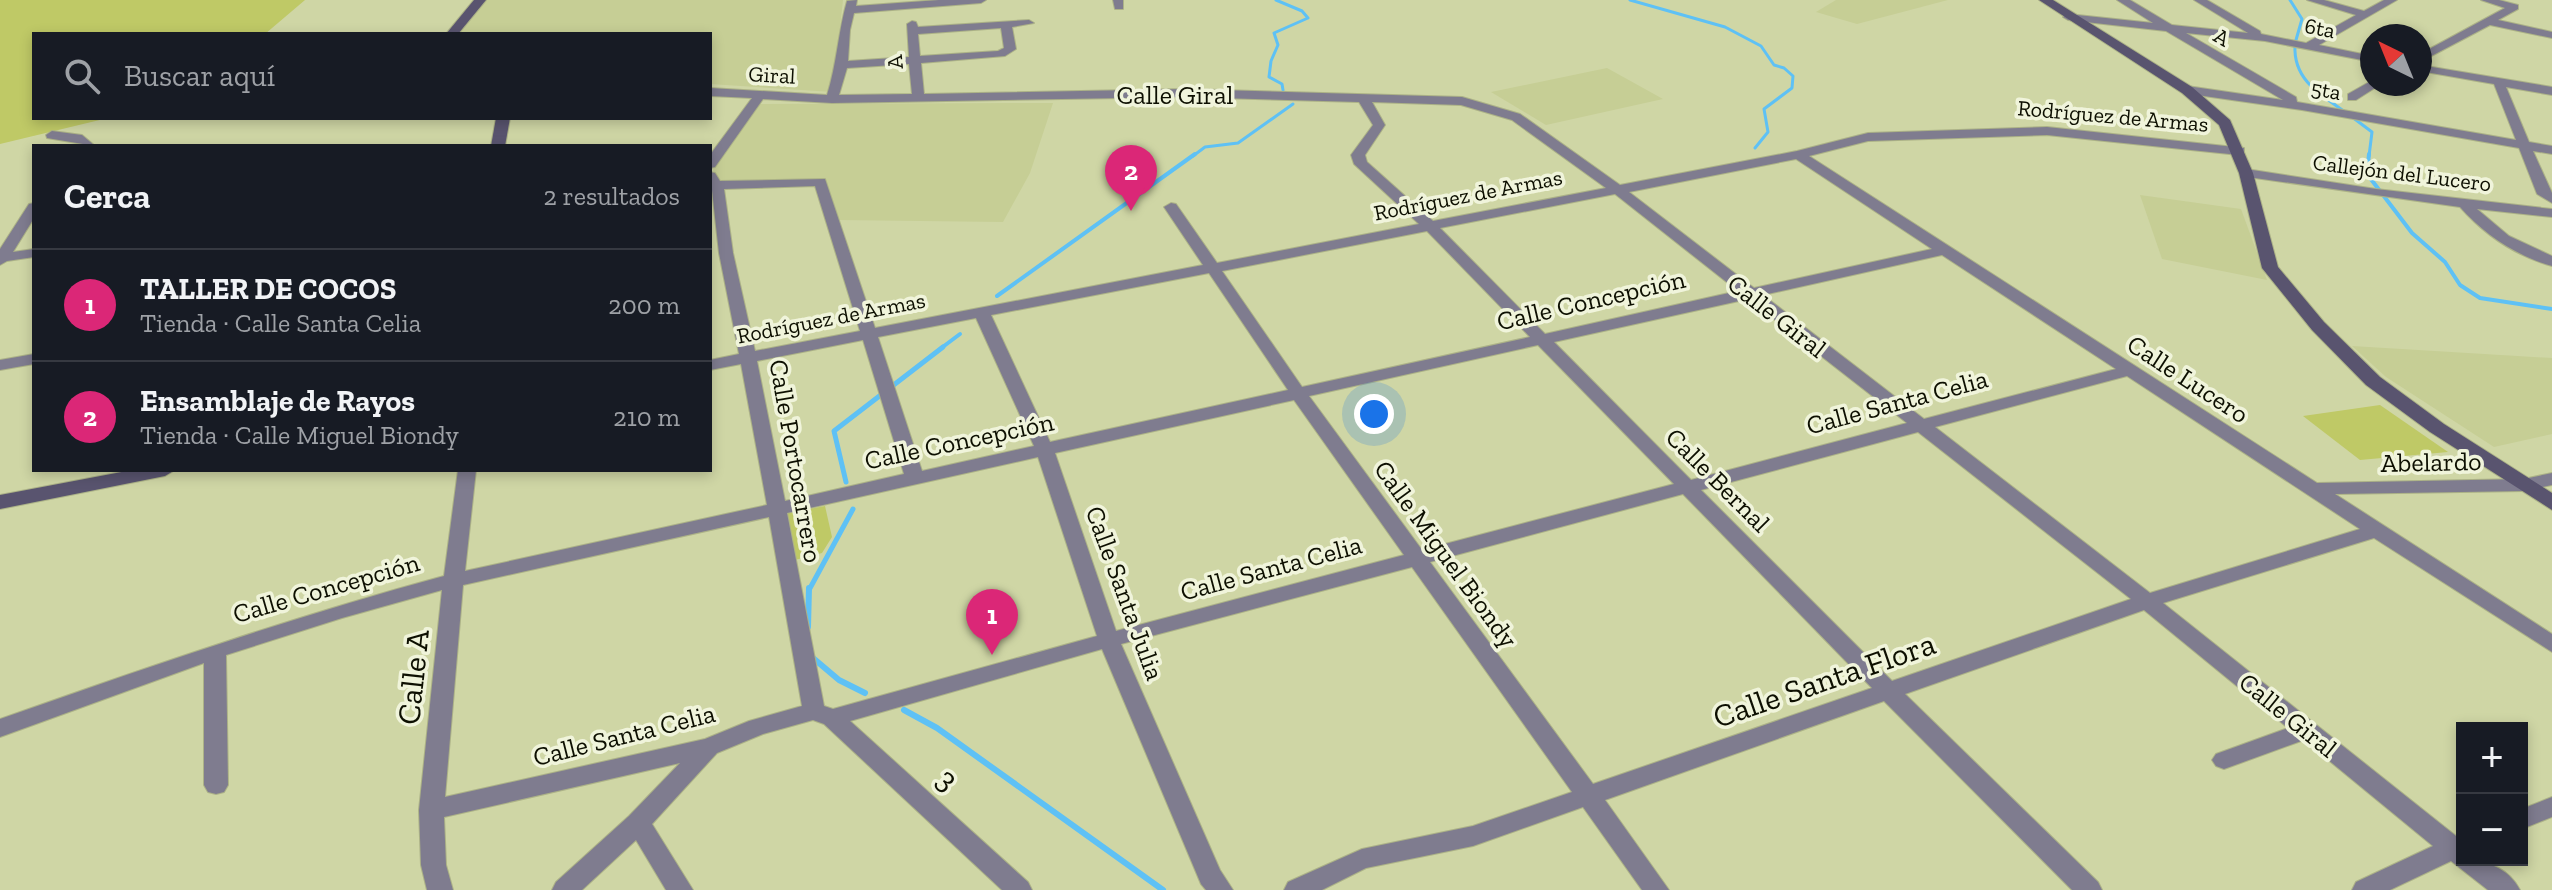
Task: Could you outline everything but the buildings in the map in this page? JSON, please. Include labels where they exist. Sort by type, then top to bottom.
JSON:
[{"type":"main road","points":[[453,32],[480,0]]},
{"type":"main road","points":[[2045,0],[2187,90],[2225,123],[2246,173],[2270,268],[2318,326],[2373,381],[2437,428],[2552,503]]},
{"type":"main road","points":[[498,144],[503,120]]},
{"type":"main road","points":[[0,502],[155,472]]},
{"type":"street","points":[[832,99],[842,65],[844,30],[851,5],[981,0]]},
{"type":"street","name":"A","points":[[2122,0],[2302,106]]},
{"type":"street","points":[[2199,0],[2265,38]]},
{"type":"street","points":[[2312,0],[2364,14]]},
{"type":"street","points":[[2307,47],[2392,0]]},
{"type":"street","points":[[2432,53],[2513,10],[2510,5],[2486,0]]},
{"type":"street","name":"6ta","points":[[2068,17],[2265,38],[2360,57]]},
{"type":"street","points":[[2491,22],[2552,35]]},
{"type":"street","points":[[842,65],[1001,54],[1010,49],[1006,24],[1029,23]]},
{"type":"street","name":"A","points":[[918,97],[912,27],[1006,24]]},
{"type":"street","points":[[2432,70],[2552,91]]},
{"type":"street","points":[[2499,83],[2544,194],[2552,199]]},
{"type":"street","name":"5ta","points":[[2187,90],[2302,106],[2552,150]]},
{"type":"street","name":"Giral","points":[[712,92],[832,99]]},
{"type":"street","points":[[2352,97],[2360,92]]},
{"type":"street","name":"Calle Giral","points":[[832,99],[1185,93],[1462,101],[1495,110],[1539,131],[1618,190],[1917,426],[2147,601],[2456,847]]},
{"type":"street","points":[[712,161],[760,95]]},
{"type":"street","name":"Calle Bernal","points":[[1364,99],[1379,125],[1361,148],[1358,155],[1361,164],[1431,227],[1888,691],[2089,890]]},
{"type":"street","name":"Rodríguez de Armas","points":[[712,365],[1798,155],[1868,137],[2047,131],[2239,151]]},
{"type":"street","points":[[52,135],[75,137],[87,144]]},
{"type":"street","name":"Calle Lucero","points":[[1798,155],[2126,371],[2552,644]]},
{"type":"street","name":"Callejón del Lucero","points":[[2246,173],[2384,194],[2552,213]]},
{"type":"street","points":[[713,180],[820,182],[915,479]]},
{"type":"street","name":"Calle Portocarrero","points":[[713,180],[717,243],[750,359],[778,509],[823,714]]},
{"type":"street","points":[[2464,203],[2485,228],[2499,238],[2552,262]]},
{"type":"street","name":"Calle Miguel Biondy","points":[[1171,207],[1298,393],[1656,890]]},
{"type":"street","points":[[1,259],[32,210]]},
{"type":"street","name":"Calle Concepción","points":[[0,728],[215,651],[337,612],[455,580],[1941,251]]},
{"type":"street","points":[[1,259],[32,253]]},
{"type":"street","name":"Calle Santa Julia","points":[[982,313],[1045,451],[1109,640],[1210,876],[1220,890]]},
{"type":"street","points":[[0,365],[32,359]]},
{"type":"street","name":"Calle Santa Celia","points":[[431,810],[709,747],[757,727],[823,714],[1109,640],[2126,371]]},
{"type":"street","name":"Calle A","points":[[440,890],[433,867],[431,810],[467,472]]},
{"type":"street","name":"Abelardo","points":[[2310,489],[2524,485],[2552,479]]},
{"type":"street","name":"Calle Santa Flora","points":[[1297,890],[1362,859],[1473,836],[2147,601],[2374,531]]},
{"type":"street","points":[[215,651],[216,785]]},
{"type":"street","name":"3","points":[[823,714],[1019,890]]},
{"type":"street","points":[[2224,760],[2307,730]]},
{"type":"street","points":[[565,890],[638,823],[709,747]]},
{"type":"street","points":[[2528,817],[2552,807]]},
{"type":"street","points":[[638,823],[680,890]]},
{"type":"street","points":[[2365,890],[2456,854]]},
{"type":"street","name":"Calle Giral","points":[[2479,866],[2507,890]]},
{"type":"shaded area","points":[[487,0],[843,0],[833,92],[712,84],[712,32],[460,31]]},
{"type":"shaded area","points":[[1836,0],[1948,0],[1857,24],[1816,12]]},
{"type":"shaded area","points":[[1607,68],[1663,99],[1546,125],[1491,92]]},
{"type":"shaded area","points":[[1053,103],[1030,173],[1003,222],[839,220],[824,180],[719,181],[713,170],[756,104]]},
{"type":"shaded area","points":[[2140,195],[2241,209],[2267,280],[2162,259]]},
{"type":"shaded area","points":[[2352,346],[2552,358],[2552,434],[2494,447],[2386,377]]},
{"type":"green space","points":[[0,0],[305,0],[267,32],[32,32],[32,120],[100,120],[0,144]]},
{"type":"green space","points":[[2380,405],[2448,452],[2360,460],[2303,416]]},
{"type":"green space","points":[[825,506],[832,537],[822,553],[795,560],[782,514]]},
{"type":"waterway","points":[[1276,0],[1302,11],[1308,18],[1274,33],[1278,45],[1271,61],[1269,77],[1282,84],[1283,90]]},
{"type":"waterway","points":[[1630,0],[1725,27],[1761,46],[1774,65],[1784,68],[1793,76],[1792,88],[1764,109],[1768,132],[1755,148]]},
{"type":"waterway","points":[[2290,0],[2302,19],[2296,40]]},
{"type":"waterway","points":[[2295,45],[2298,67],[2303,76],[2317,92],[2344,111]]},
{"type":"waterway","points":[[1193,156],[1205,147],[1238,143],[1293,104]]},
{"type":"waterway","points":[[2352,117],[2372,132],[2369,156]]},
{"type":"waterway","points":[[997,296],[1195,154]]},
{"type":"waterway","points":[[2369,154],[2367,174],[2412,233],[2445,262],[2460,285],[2480,298],[2552,309]]},
{"type":"waterway","points":[[940,349],[960,334]]},
{"type":"waterway","points":[[846,482],[834,431],[943,347]]},
{"type":"waterway","points":[[809,590],[853,509]]},
{"type":"waterway","points":[[808,627],[809,588]]},
{"type":"waterway","points":[[813,658],[839,680],[865,693]]},
{"type":"waterway","points":[[904,710],[937,728],[1163,890]]},
{"type":"place","name":"Ensamblaje de Rayos","points":[[1131,211]]},
{"type":"place","name":"TALLER DE COCOS","points":[[992,655]]}]
